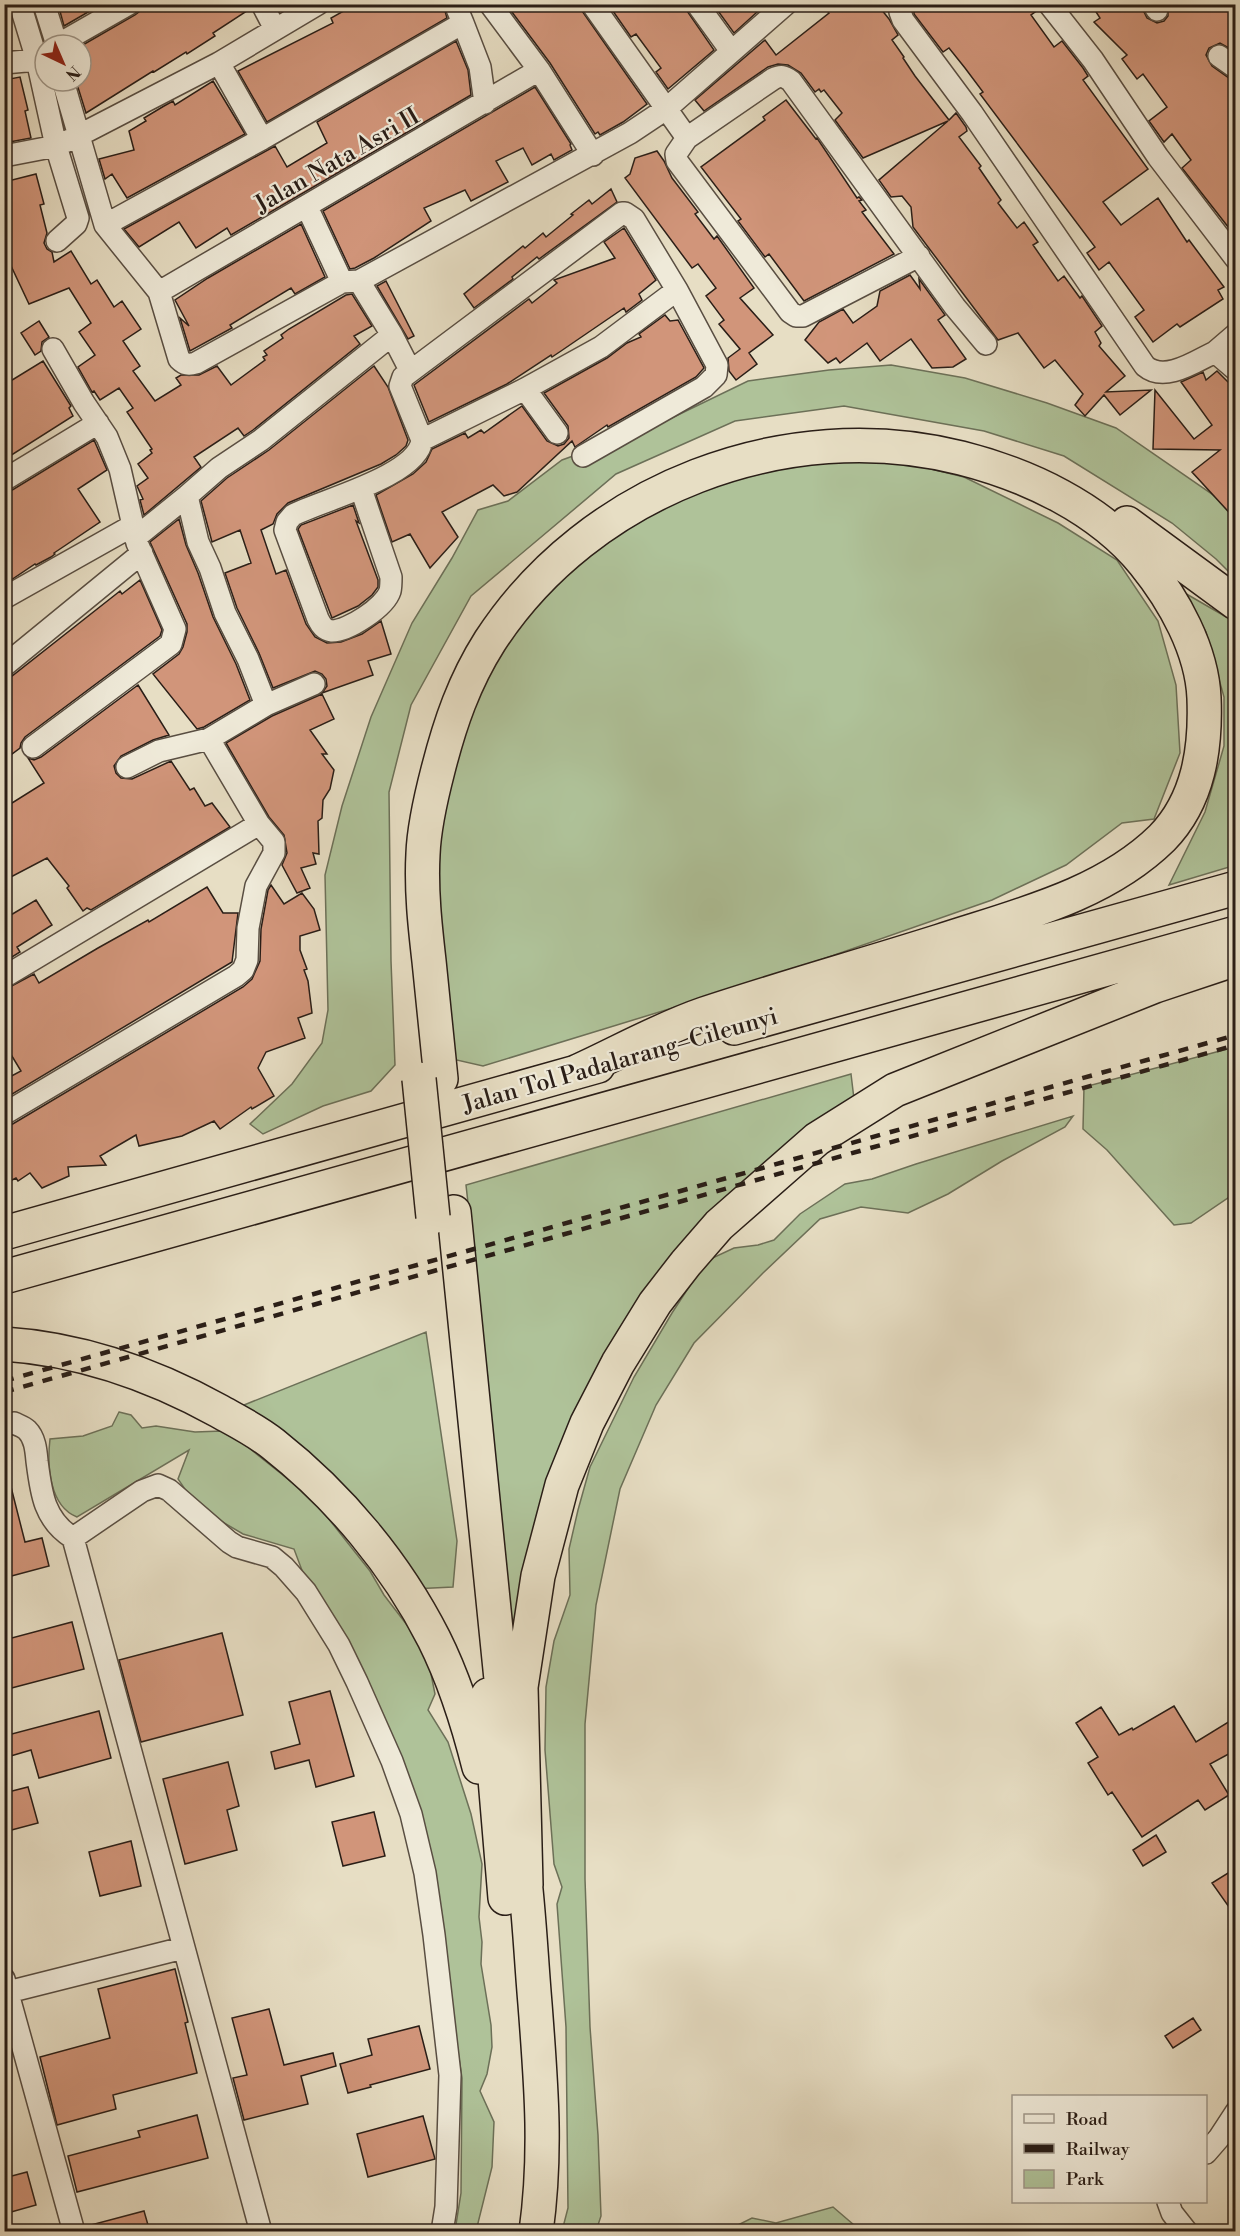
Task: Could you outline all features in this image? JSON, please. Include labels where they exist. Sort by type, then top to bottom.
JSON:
[{"type":"highway","points":[[430,1079],[410,964],[408,867],[417,798],[435,730],[477,638],[530,571],[575,531],[628,495],[700,461],[746,447],[785,439],[834,434],[911,435],[969,445],[1018,461],[1076,490],[1125,521],[1236,603]]},
{"type":"highway","points":[[536,2232],[544,2147],[542,2095],[475,1544],[430,1079],[423,852],[432,794],[452,717],[492,638],[527,594],[575,546],[628,510],[659,493],[688,479],[733,463],[809,448],[860,445],[931,450],[993,466],[1059,496],[1084,510],[1128,544],[1161,584],[1179,617],[1198,661],[1203,683],[1204,739],[1200,771],[1183,810],[1164,836],[1103,882],[1023,914],[696,1017],[576,1072]]},
{"type":"highway","name":"Jalan Tol Padalarang–Cileunyi","points":[[4,1233],[1236,888]]},
{"type":"highway","name":"Jalan Tol Padalarang–Cileunyi","points":[[4,1277],[1236,933]]},
{"type":"highway","points":[[515,2232],[519,2204],[522,2099],[514,1875],[521,1687],[538,1576],[562,1485],[587,1423],[618,1364],[655,1303],[719,1225],[817,1139],[895,1090],[1155,986],[1236,959]]},
{"type":"highway","points":[[4,1344],[86,1356],[154,1378],[191,1396],[272,1443],[309,1475],[356,1522],[406,1590],[434,1639],[453,1683],[471,1735],[514,1875]]},
{"type":"street","points":[[20,4],[33,47]]},
{"type":"street","points":[[44,4],[53,33]]},
{"type":"street","points":[[78,33],[129,4]]},
{"type":"street","points":[[262,4],[275,29]]},
{"type":"street","points":[[4,156],[68,141],[219,63],[318,4]]},
{"type":"street","points":[[490,4],[539,70],[593,155]]},
{"type":"street","points":[[592,4],[687,138]]},
{"type":"street","points":[[697,4],[732,51]]},
{"type":"street","points":[[50,93],[105,225],[159,292],[179,359],[183,364],[189,365],[593,155],[666,109],[786,4]]},
{"type":"street","points":[[901,4],[900,12],[903,20],[972,113],[1145,366],[1151,371],[1171,372],[1215,352],[1236,334]]},
{"type":"street","points":[[1051,8],[1074,33],[1158,157],[1236,259]]},
{"type":"street","points":[[105,225],[262,139],[459,14],[480,67],[484,103]]},
{"type":"street","points":[[4,63],[33,60]]},
{"type":"street","points":[[219,63],[262,139]]},
{"type":"street","name":"Jalan Nata Asri II","points":[[159,292],[539,70]]},
{"type":"street","points":[[919,256],[803,316],[796,316],[790,312],[677,161],[676,154],[687,138],[773,79],[780,75],[786,77],[919,256],[955,308],[986,344]]},
{"type":"street","points":[[57,241],[76,224],[78,218],[64,93]]},
{"type":"street","points":[[306,207],[351,282],[392,335],[410,370]]},
{"type":"street","points":[[361,489],[391,577],[390,592],[371,613],[348,627],[331,631],[324,628],[318,619],[285,530],[287,522],[293,515],[361,489],[386,476],[417,455],[422,440],[400,386],[403,377],[622,213],[628,214],[634,219],[677,290],[717,365],[716,375],[704,387],[583,456]]},
{"type":"street","points":[[422,440],[525,389],[601,347],[677,290]]},
{"type":"street","points":[[4,666],[137,539],[219,468],[261,440],[392,335]]},
{"type":"street","points":[[33,747],[171,644],[175,629],[137,539],[120,469],[107,437],[84,403],[53,349]]},
{"type":"street","points":[[1215,352],[1236,370]]},
{"type":"street","points":[[525,389],[557,434]]},
{"type":"street","points":[[5,479],[98,423]]},
{"type":"street","points":[[188,496],[198,542],[210,568],[225,613],[248,659],[266,705]]},
{"type":"street","points":[[4,598],[137,539]]},
{"type":"street","points":[[128,767],[159,751],[209,739],[266,705],[314,684]]},
{"type":"street","points":[[4,1114],[236,976],[243,969],[247,960],[248,928],[256,886],[274,853],[274,842],[259,824],[209,739]]},
{"type":"street","points":[[4,977],[259,824]]},
{"type":"street","points":[[4,1425],[14,1423],[26,1430],[35,1444],[44,1502],[59,1530],[73,1538],[261,2232]]},
{"type":"street","points":[[73,1538],[142,1491],[158,1485],[169,1490],[237,1547],[272,1557],[284,1567],[306,1592],[339,1645],[396,1771],[411,1814],[425,1873],[450,2075],[446,2196],[442,2232]]},
{"type":"street","points":[[74,2232],[6,1988],[183,1948]]},
{"type":"street","points":[[1207,2152],[1236,2112]]},
{"type":"street","points":[[1168,2203],[1187,2232]]},
{"type":"green space","points":[[891,365],[965,378],[1047,403],[1116,428],[1235,510],[1235,578],[1216,559],[1172,523],[1064,456],[984,431],[844,406],[735,421],[616,474],[471,596],[411,705],[389,792],[395,1065],[371,1091],[323,1106],[263,1134],[250,1124],[292,1084],[322,1043],[328,1010],[325,875],[342,806],[371,717],[412,623],[478,510],[508,501],[562,460],[653,427],[748,381],[829,370]]},
{"type":"green space","points":[[886,458],[964,477],[1058,523],[1117,560],[1158,621],[1176,685],[1180,753],[1154,819],[1122,823],[1066,865],[992,900],[754,983],[483,1066],[452,1059],[447,1033],[435,815],[486,672],[534,603],[601,540],[700,489],[796,461]]},
{"type":"green space","points":[[1183,592],[1235,622],[1236,865],[1169,885],[1205,812],[1224,746],[1224,697],[1206,632]]},
{"type":"green space","points":[[1235,1047],[1235,1193],[1191,1223],[1174,1225],[1107,1150],[1083,1129],[1084,1087]]},
{"type":"green space","points":[[851,1074],[854,1099],[615,1347],[520,1630],[508,1632],[489,1441],[488,1381],[466,1185]]},
{"type":"green space","points":[[1073,1116],[1065,1127],[1002,1161],[948,1194],[908,1213],[861,1207],[820,1219],[694,1343],[656,1405],[620,1489],[596,1605],[585,1724],[585,1879],[590,2027],[601,2216],[596,2231],[562,2231],[568,2208],[566,2027],[557,1904],[562,1887],[554,1864],[545,1750],[546,1687],[554,1641],[570,1595],[569,1549],[590,1467],[634,1377],[706,1261],[734,1248],[774,1240],[800,1214],[845,1184],[872,1179]]},
{"type":"green space","points":[[426,1332],[457,1541],[453,1587],[412,1589],[239,1407]]},
{"type":"green space","points":[[119,1412],[131,1415],[142,1428],[156,1426],[195,1432],[222,1431],[244,1444],[313,1499],[370,1571],[384,1595],[420,1642],[430,1669],[435,1694],[428,1710],[448,1742],[471,1814],[482,1864],[479,1917],[482,1942],[481,1964],[491,2025],[492,2047],[487,2074],[480,2091],[494,2122],[492,2167],[476,2231],[455,2231],[461,2193],[462,2078],[429,1857],[306,1581],[294,1549],[243,1534],[197,1507],[178,1479],[189,1450],[77,1517],[61,1504],[52,1484],[49,1461],[50,1439],[83,1436],[112,1426]]},
{"type":"green space","points":[[833,2207],[861,2231],[735,2231],[734,2227],[752,2218],[776,2223]]},
{"type":"building","points":[[58,4],[102,4],[64,26]]},
{"type":"building","points":[[142,4],[249,4],[250,9],[213,33],[215,36],[187,54],[186,52],[153,71],[86,113],[80,93],[93,93],[93,39],[140,11]]},
{"type":"building","points":[[356,4],[443,4],[447,18],[267,122],[238,71],[333,23],[331,18]]},
{"type":"building","points":[[506,4],[579,4],[647,104],[623,122],[600,135],[598,132],[595,134],[550,63]]},
{"type":"building","points":[[608,4],[684,4],[714,50],[668,89],[656,72],[661,68],[636,34],[631,37]]},
{"type":"building","points":[[713,4],[766,4],[734,33]]},
{"type":"building","points":[[823,4],[877,4],[889,19],[898,35],[892,40],[915,76],[949,120],[956,113],[966,127],[967,131],[959,137],[981,166],[979,168],[1001,200],[998,203],[1017,228],[1024,222],[1038,242],[1033,245],[1058,281],[1064,276],[1080,298],[1082,296],[1102,326],[1095,332],[1101,343],[1099,346],[1125,376],[1106,392],[1151,390],[1120,415],[1104,395],[1085,416],[1075,405],[1083,394],[1055,360],[1044,368],[1018,333],[998,340],[913,227],[911,207],[902,196],[891,197],[879,180],[948,121],[863,158],[835,120],[842,113],[824,90],[821,92],[819,89],[815,92],[801,73],[788,65],[778,64],[768,67],[704,111],[695,100],[765,40],[776,55],[829,13]]},
{"type":"building","points":[[914,4],[1036,4],[1038,10],[1031,15],[1054,47],[1062,41],[1083,68],[1088,76],[1083,80],[1148,169],[1103,202],[1121,225],[1158,198],[1187,242],[1189,240],[1224,287],[1218,290],[1223,299],[1180,327],[1177,324],[1153,342],[1135,317],[1144,310],[1109,262],[1099,270],[1087,253],[1095,247],[980,94],[983,92],[965,68],[949,48],[943,52],[914,14]]},
{"type":"building","points":[[1091,4],[1140,4],[1147,18],[1157,23],[1164,21],[1168,16],[1168,4],[1236,4],[1236,52],[1220,43],[1209,48],[1206,55],[1212,66],[1236,81],[1236,237],[1182,168],[1191,160],[1172,134],[1164,142],[1149,121],[1167,107],[1143,74],[1137,79],[1122,59],[1127,55],[1094,22],[1100,18]]},
{"type":"building","points":[[456,41],[468,70],[471,95],[231,235],[227,228],[196,248],[179,222],[139,247],[124,229],[275,146],[287,167],[327,143],[317,122]]},
{"type":"building","points":[[20,77],[28,110],[25,111],[31,138],[4,143],[4,80]]},
{"type":"building","points":[[213,81],[245,134],[127,198],[112,174],[105,179],[99,159],[134,150],[129,131],[146,121],[144,118],[164,106],[173,101],[175,105]]},
{"type":"building","points":[[535,87],[571,144],[572,150],[554,160],[551,154],[532,165],[523,148],[496,161],[508,182],[471,201],[465,190],[424,208],[431,221],[374,258],[350,269],[323,211]]},
{"type":"building","points":[[786,100],[817,138],[857,198],[862,200],[859,201],[866,210],[862,212],[894,254],[804,301],[769,254],[765,257],[738,221],[741,219],[701,167],[765,120],[763,117]]},
{"type":"building","points":[[657,151],[672,178],[698,212],[695,214],[714,239],[717,236],[754,288],[740,298],[773,335],[749,353],[757,364],[736,380],[729,371],[728,358],[740,349],[719,324],[724,320],[706,296],[716,288],[698,264],[692,268],[625,178],[630,174],[635,158]]},
{"type":"building","points":[[36,174],[44,204],[40,205],[47,233],[44,243],[47,249],[52,252],[54,262],[71,251],[91,284],[97,280],[114,307],[122,301],[141,329],[123,341],[140,366],[133,371],[155,401],[181,385],[176,378],[181,375],[199,375],[217,366],[231,385],[265,360],[263,357],[267,355],[264,351],[283,338],[281,335],[346,295],[352,294],[372,326],[354,336],[360,344],[253,430],[244,436],[238,428],[194,457],[201,467],[144,515],[140,500],[143,499],[137,486],[148,478],[138,464],[152,453],[150,450],[152,449],[127,412],[133,408],[119,388],[100,400],[94,391],[92,392],[78,367],[95,355],[79,332],[91,323],[69,288],[29,304],[4,251],[4,224],[10,223],[4,200],[4,182]]},
{"type":"building","points":[[611,189],[617,202],[539,259],[537,257],[512,277],[513,279],[474,308],[464,294],[523,246],[525,248],[543,233],[546,237],[589,200],[592,204]]},
{"type":"building","points":[[301,224],[325,277],[295,294],[291,288],[230,325],[232,328],[190,351],[180,318],[189,326],[175,300]]},
{"type":"building","points":[[624,228],[656,280],[639,294],[642,300],[626,312],[624,308],[552,357],[551,355],[507,384],[429,422],[414,385],[529,299],[532,303],[557,283],[554,280],[615,258],[604,242]]},
{"type":"building","points":[[910,275],[920,289],[919,279],[945,315],[938,320],[966,359],[953,367],[932,368],[911,339],[880,361],[867,343],[840,363],[836,358],[828,363],[805,340],[819,322],[843,309],[853,323],[877,306],[880,291]]},
{"type":"building","points":[[386,281],[414,336],[408,339],[377,286]]},
{"type":"building","points":[[665,315],[670,321],[678,320],[704,368],[696,377],[608,427],[607,425],[575,447],[572,441],[517,492],[504,496],[493,485],[442,512],[458,537],[430,568],[410,534],[392,542],[376,495],[413,474],[426,462],[432,449],[465,433],[468,438],[481,430],[484,433],[522,406],[547,441],[558,446],[564,444],[569,438],[568,426],[544,393],[607,358],[627,343],[641,337],[639,334]]},
{"type":"building","points":[[39,321],[49,337],[42,342],[41,351],[35,355],[21,333]]},
{"type":"building","points":[[43,361],[71,406],[69,408],[73,416],[10,456],[4,447],[4,385]]},
{"type":"building","points":[[374,366],[388,387],[408,440],[406,446],[381,464],[288,503],[277,514],[273,524],[261,530],[276,574],[286,570],[306,624],[315,637],[327,643],[341,642],[362,634],[381,621],[391,654],[368,661],[373,675],[322,693],[327,686],[326,679],[315,671],[273,688],[237,608],[225,573],[251,563],[240,530],[212,542],[201,501],[227,478],[269,450]]},
{"type":"building","points":[[1217,371],[1236,390],[1236,520],[1192,472],[1220,450],[1153,449],[1155,390],[1194,439],[1212,425],[1181,382],[1203,372],[1206,380]]},
{"type":"building","points":[[94,440],[107,470],[78,489],[100,522],[51,557],[35,564],[11,580],[4,570],[4,495]]},
{"type":"building","points":[[353,505],[359,523],[356,521],[378,580],[378,587],[358,606],[332,618],[298,529],[301,525]]},
{"type":"building","points":[[179,519],[186,545],[213,617],[236,664],[250,700],[197,729],[153,674],[179,654],[187,632],[187,624],[150,542]]},
{"type":"building","points":[[140,580],[162,630],[160,636],[25,737],[20,748],[4,760],[4,728],[11,724],[4,716],[4,679],[12,676],[120,591],[122,594]]},
{"type":"building","points":[[138,685],[169,735],[153,740],[121,756],[114,766],[116,773],[121,778],[132,779],[171,761],[190,790],[194,788],[205,806],[212,803],[230,827],[91,910],[87,908],[83,911],[67,888],[69,886],[47,858],[9,878],[4,868],[4,808],[44,783],[28,758],[34,760],[41,757]]},
{"type":"building","points":[[322,694],[334,719],[310,730],[327,754],[322,754],[334,770],[330,789],[323,800],[322,818],[318,821],[319,854],[313,853],[316,864],[301,868],[310,888],[297,893],[282,865],[287,853],[284,835],[269,817],[226,743],[272,716]]},
{"type":"building","points":[[271,885],[284,904],[302,893],[314,909],[320,930],[300,936],[300,950],[307,969],[304,970],[308,981],[312,1013],[298,1018],[305,1038],[266,1052],[258,1068],[274,1096],[252,1109],[251,1107],[220,1129],[214,1121],[182,1136],[139,1146],[136,1135],[100,1156],[106,1165],[68,1167],[69,1176],[42,1188],[30,1173],[18,1181],[16,1178],[4,1184],[4,1127],[11,1125],[243,987],[252,979],[260,961],[261,929],[268,890]]},
{"type":"building","points":[[207,887],[223,913],[238,913],[232,962],[4,1099],[4,1080],[21,1071],[4,1043],[4,990],[34,974],[39,983]]},
{"type":"building","points":[[36,900],[52,925],[17,947],[20,952],[4,962],[4,919]]},
{"type":"building","points":[[10,1483],[25,1542],[42,1538],[49,1566],[4,1578],[4,1484]]},
{"type":"building","points":[[72,1622],[84,1669],[4,1690],[4,1640]]},
{"type":"building","points":[[222,1633],[243,1715],[141,1742],[119,1660]]},
{"type":"building","points":[[330,1691],[354,1776],[316,1787],[309,1760],[275,1769],[271,1752],[300,1744],[289,1702]]},
{"type":"building","points":[[1174,1706],[1196,1742],[1230,1721],[1236,1731],[1236,1750],[1210,1764],[1229,1795],[1205,1810],[1198,1800],[1142,1837],[1112,1792],[1108,1795],[1088,1763],[1098,1757],[1076,1723],[1101,1707],[1119,1735],[1132,1728],[1133,1730]]},
{"type":"building","points":[[99,1711],[111,1758],[39,1778],[31,1750],[4,1758],[4,1736]]},
{"type":"building","points":[[228,1762],[239,1806],[227,1810],[237,1850],[185,1864],[163,1779]]},
{"type":"building","points":[[28,1787],[38,1823],[4,1832],[4,1793]]},
{"type":"building","points":[[374,1812],[385,1856],[343,1866],[332,1822]]},
{"type":"building","points":[[1156,1835],[1166,1852],[1143,1866],[1133,1850]]},
{"type":"building","points":[[131,1841],[141,1886],[100,1896],[89,1852]]},
{"type":"building","points":[[1236,1868],[1236,1917],[1212,1883]]},
{"type":"building","points":[[175,1969],[197,2073],[113,2095],[116,2109],[57,2125],[40,2057],[110,2038],[98,1989]]},
{"type":"building","points":[[269,2009],[284,2065],[333,2053],[336,2066],[301,2076],[308,2104],[244,2120],[233,2078],[247,2075],[232,2018]]},
{"type":"building","points":[[1193,2018],[1201,2030],[1173,2048],[1165,2036]]},
{"type":"building","points":[[419,2026],[430,2069],[348,2093],[340,2064],[372,2055],[368,2039]]},
{"type":"building","points":[[197,2115],[208,2158],[77,2192],[68,2156],[140,2137],[138,2131]]},
{"type":"building","points":[[423,2116],[435,2159],[368,2177],[357,2134]]},
{"type":"building","points":[[27,2172],[36,2205],[4,2214],[4,2178]]},
{"type":"building","points":[[144,2211],[150,2232],[87,2232],[87,2226]]},
{"type":"railway","points":[[4,1381],[1236,1035]]},
{"type":"railway","points":[[4,1392],[1236,1045]]}]
